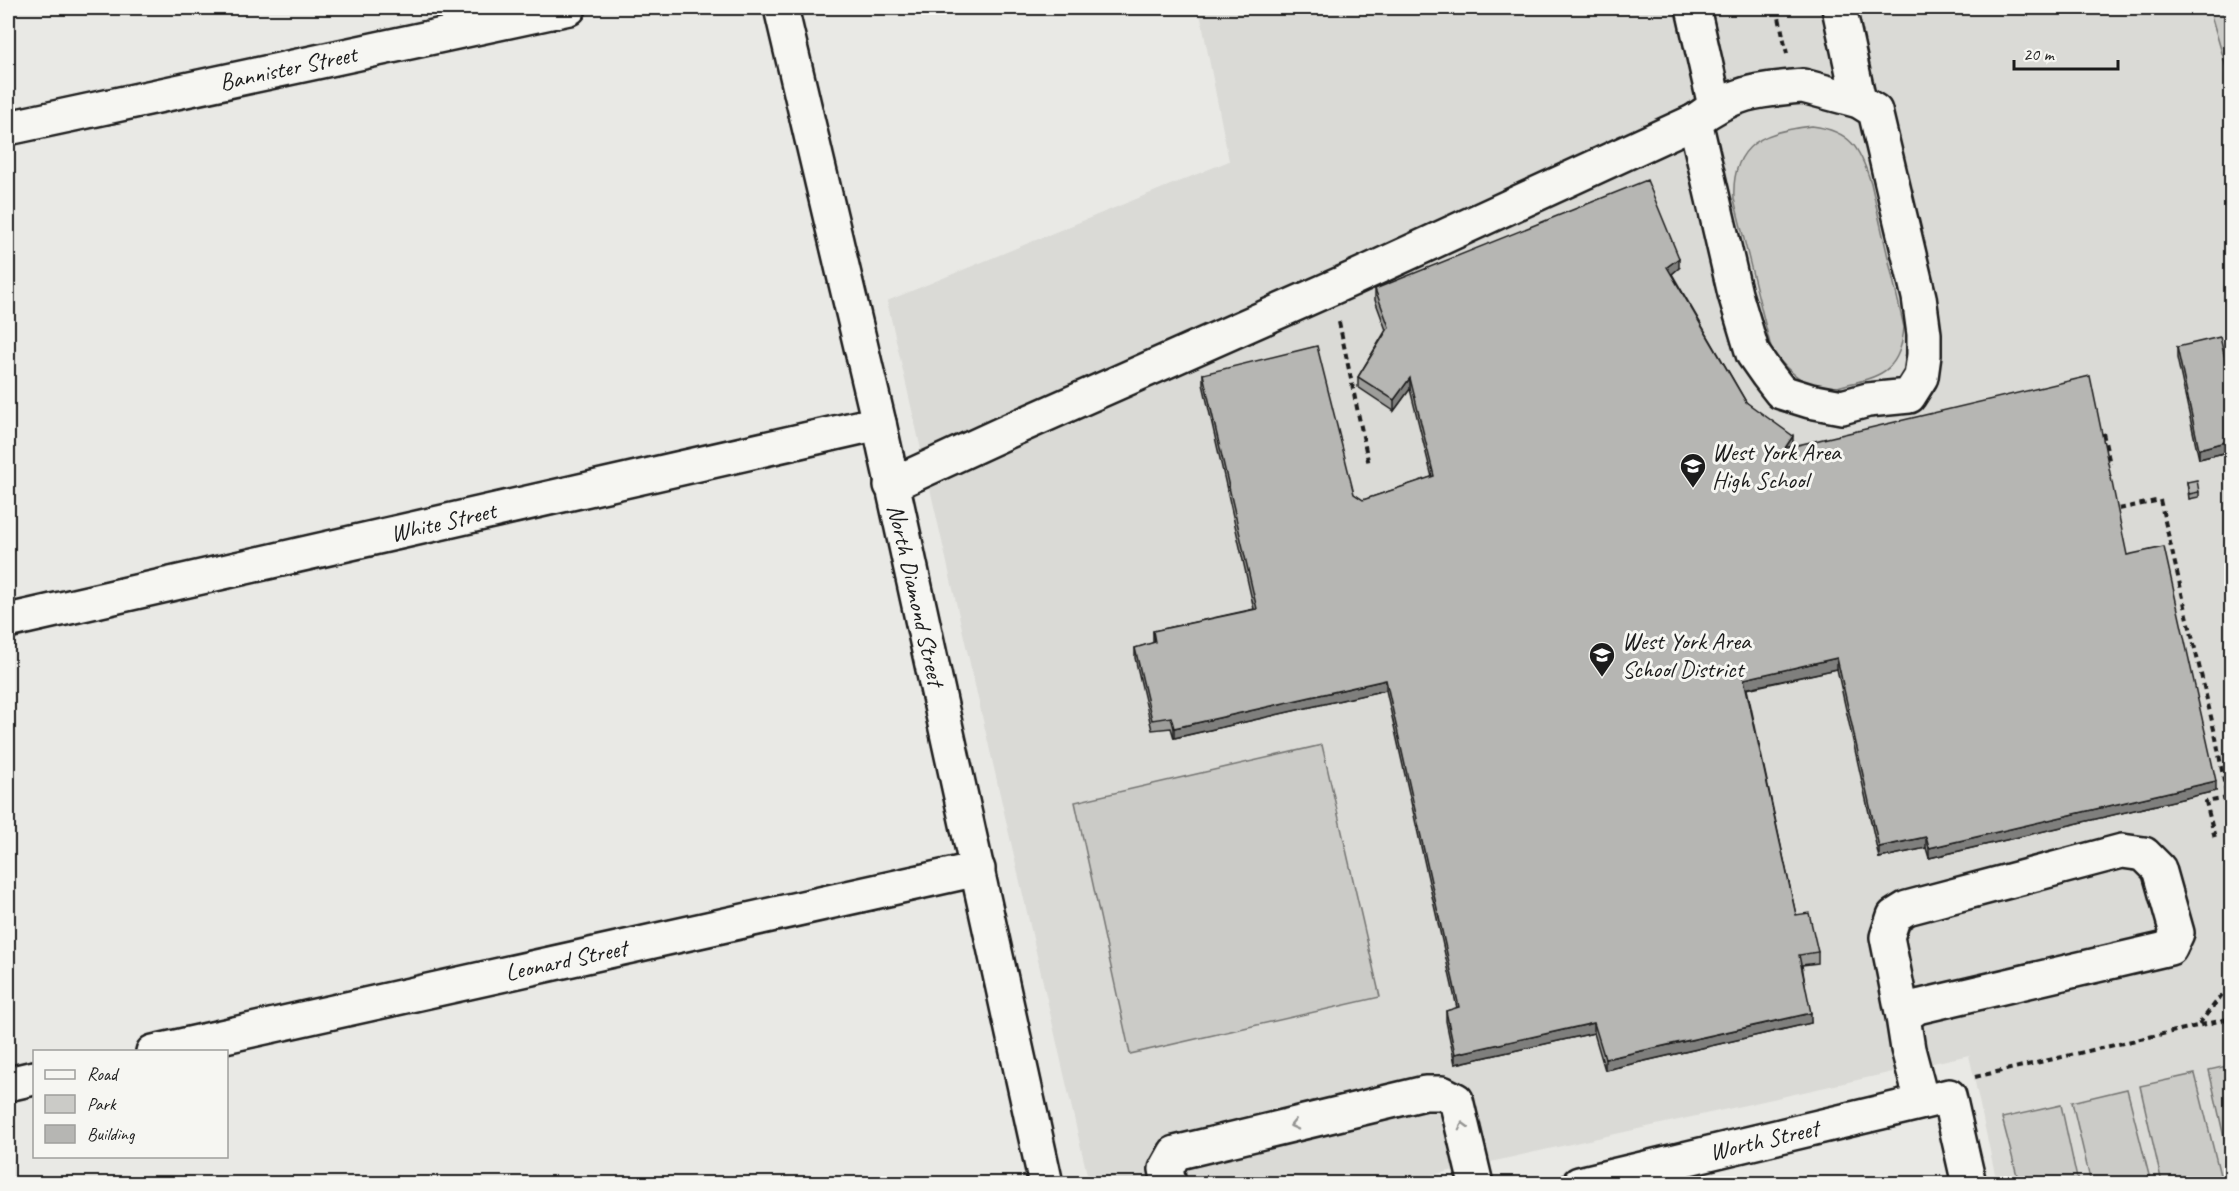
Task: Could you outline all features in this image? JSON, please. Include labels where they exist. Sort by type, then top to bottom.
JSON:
[{"type":"street","name":"Bannister Street","points":[[8,128],[569,8]]},
{"type":"street","name":"North Diamond Street","points":[[781,8],[879,423],[1046,1184]]},
{"type":"street","points":[[891,485],[1332,289],[1705,113],[1754,91],[1803,86],[1859,102],[1875,111],[1919,297],[1924,334],[1921,377],[1909,396],[1868,400],[1842,407],[1810,401],[1781,392],[1753,354],[1735,294],[1705,113],[1693,8]]},
{"type":"street","points":[[1839,8],[1859,102]]},
{"type":"street","name":"White Street","points":[[8,621],[879,423]]},
{"type":"street","points":[[1903,1017],[1917,1007],[2170,948],[2177,933],[2159,869],[2145,854],[2122,851],[1907,908],[1894,916],[1887,937],[1908,1049],[1945,1093],[1969,1184]]},
{"type":"street","name":"Leonard Street","points":[[162,1050],[978,869]]},
{"type":"street","points":[[8,1084],[33,1078]]},
{"type":"street","points":[[1170,1184],[1166,1169],[1175,1153],[1425,1093],[1442,1093],[1456,1100],[1476,1184]]},
{"type":"street","name":"Worth Street","points":[[1579,1184],[1945,1093]]},
{"type":"path","points":[[1777,8],[1788,59]]},
{"type":"path","points":[[1332,289],[1369,465]]},
{"type":"path","points":[[2103,433],[2110,464]]},
{"type":"path","points":[[2119,509],[2160,500],[2229,798],[2206,802],[2215,838]]},
{"type":"path","points":[[2227,892],[2232,897]]},
{"type":"path","points":[[2199,1024],[2232,982]]},
{"type":"path","points":[[1945,1093],[2199,1024],[2232,1018]]},
{"type":"shaded area","name":"West York Area School District","points":[[1199,8],[2231,8],[2231,1183],[1997,1183],[1969,1055],[1396,1183],[1089,1183],[887,301],[1229,161]]},
{"type":"green space","points":[[2209,8],[2231,8],[2231,84],[2211,15]]},
{"type":"green space","points":[[1812,126],[1825,128],[1845,137],[1852,143],[1863,160],[1871,183],[1904,327],[1899,352],[1888,368],[1872,378],[1828,389],[1817,388],[1801,380],[1780,361],[1771,348],[1734,199],[1738,165],[1754,144],[1779,132]]},
{"type":"green space","points":[[1322,745],[1380,997],[1130,1054],[1075,802]]},
{"type":"green space","points":[[2232,1065],[2231,1169],[2209,1070]]},
{"type":"green space","points":[[2195,1074],[2222,1183],[2162,1183],[2140,1086]]},
{"type":"green space","points":[[2127,1089],[2151,1183],[2091,1183],[2072,1102]]},
{"type":"green space","points":[[2061,1105],[2078,1183],[2019,1183],[2002,1118]]},
{"type":"building","name":"West York Area High School","points":[[1647,180],[1679,258],[1667,267],[1746,402],[1793,436],[1785,448],[2090,376],[2127,555],[2164,547],[2216,781],[1929,848],[1926,837],[1879,847],[1837,658],[1744,679],[1796,915],[1809,913],[1818,952],[1799,955],[1811,1013],[1605,1059],[1594,1023],[1455,1054],[1446,1011],[1459,1007],[1386,680],[1174,728],[1171,717],[1152,720],[1135,648],[1155,642],[1153,631],[1257,609],[1203,374],[1317,346],[1354,494],[1363,500],[1434,476],[1410,378],[1394,400],[1358,377],[1389,327],[1375,289]]},
{"type":"building","points":[[2220,337],[2232,389],[2232,440],[2199,449],[2177,347]]},
{"type":"building","points":[[2197,480],[2199,492],[2189,494],[2187,482]]},
{"type":"place","name":"West York Area High School","points":[[1693,489]]},
{"type":"place","name":"West York Area School District","points":[[1602,678]]}]
